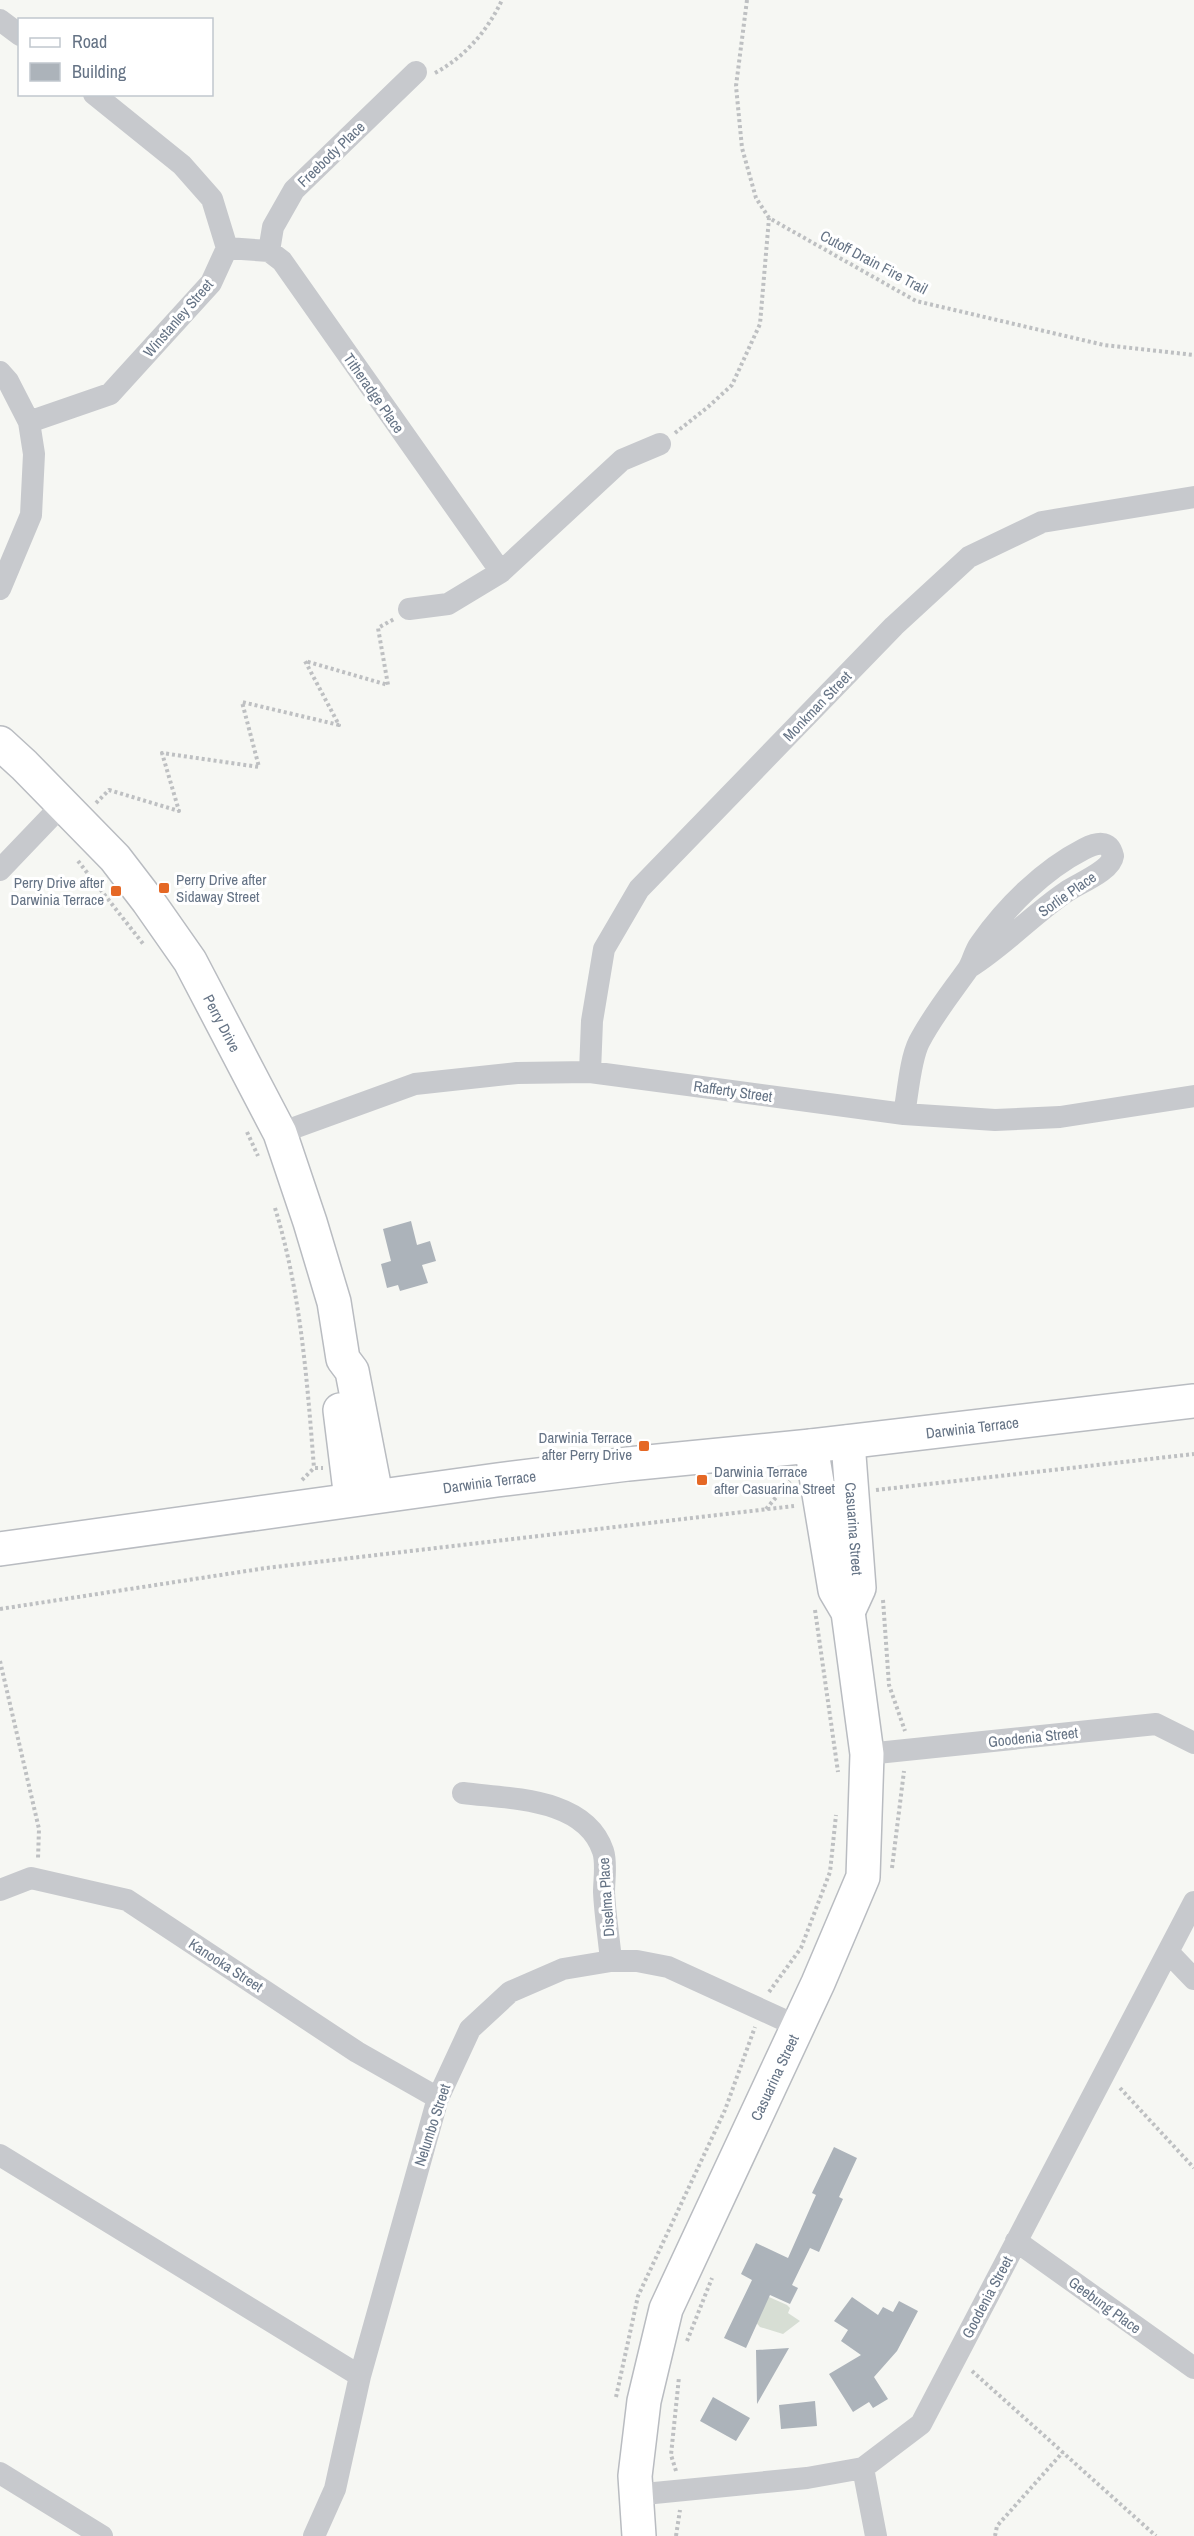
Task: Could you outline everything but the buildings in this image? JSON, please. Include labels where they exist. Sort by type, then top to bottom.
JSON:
[{"type":"street","points":[[0,20],[18,34]]},
{"type":"street","name":"Freebody Place","points":[[268,251],[273,227],[294,190],[416,72]]},
{"type":"street","points":[[96,96],[182,165],[212,199],[227,248],[268,251]]},
{"type":"street","name":"Winstanley Street","points":[[29,422],[110,394],[211,283],[227,248]]},
{"type":"street","name":"Titheradge Place","points":[[268,251],[282,261],[501,572]]},
{"type":"street","points":[[0,372],[8,381],[29,422],[34,454],[31,515],[0,589]]},
{"type":"street","points":[[409,609],[448,604],[501,572],[622,460],[660,444]]},
{"type":"street","name":"Monkman Street","points":[[590,1072],[592,1021],[604,949],[639,889],[894,626],[969,557],[1042,522],[1194,497]]},
{"type":"street","name":"Perry Drive","points":[[0,743],[115,858],[148,901],[190,961],[280,1132],[334,1302],[343,1359],[336,1374],[364,1497]]},
{"type":"street","points":[[0,870],[63,804]]},
{"type":"street","name":"Sorlie Place","points":[[904,1114],[918,1045],[941,1004],[970,967],[978,947],[995,925],[1051,870],[1095,843],[1110,847],[1113,855],[1109,866],[1067,891],[993,953],[970,967]]},
{"type":"street","name":"Rafferty Street","points":[[280,1132],[415,1084],[517,1073],[590,1072],[904,1114],[995,1120],[1060,1117],[1194,1096]]},
{"type":"street","name":"Darwinia Terrace","points":[[0,1549],[364,1497],[627,1464],[848,1442],[1194,1401]]},
{"type":"street","name":"Casuarina Street","points":[[639,2536],[634,2495],[644,2402],[666,2308],[798,2026],[863,1877],[867,1754],[849,1612],[835,1590],[838,1509],[848,1442]]},
{"type":"street","name":"Casuarina Street","points":[[811,1446],[838,1509]]},
{"type":"street","name":"Goodenia Street","points":[[867,1754],[1156,1724],[1194,1743]]},
{"type":"street","name":"Diselma Place","points":[[463,1793],[528,1801],[568,1812],[591,1828],[604,1852],[604,1893],[611,1961]]},
{"type":"street","name":"Kanooka Street","points":[[0,1890],[31,1878],[127,1900],[357,2052],[438,2098]]},
{"type":"street","name":"Goodenia Street","points":[[634,2495],[807,2478],[863,2468],[921,2424],[1194,1902]]},
{"type":"street","points":[[1168,1952],[1194,1979]]},
{"type":"street","name":"Nelumbo Street","points":[[314,2536],[335,2489],[360,2376],[438,2098],[470,2029],[510,1992],[562,1969],[611,1961],[638,1961],[668,1967],[798,2026]]},
{"type":"street","points":[[0,2155],[360,2376]]},
{"type":"street","name":"Geebung Place","points":[[1016,2241],[1194,2368]]},
{"type":"street","points":[[863,2468],[876,2536]]},
{"type":"street","points":[[1,2475],[102,2536]]},
{"type":"path","points":[[416,72],[424,76],[452,64],[491,23],[502,0]]},
{"type":"path","points":[[660,444],[708,407],[732,385],[760,324],[769,218],[756,198],[742,148],[736,86],[747,0]]},
{"type":"path","name":"Cutoff Drain Fire Trail","points":[[769,218],[916,301],[1104,345],[1194,355]]},
{"type":"path","points":[[102,797],[110,790],[179,811],[162,753],[259,767],[242,702],[339,725],[305,661],[388,685],[378,628],[409,609]]},
{"type":"path","points":[[72,854],[149,952]]},
{"type":"path","points":[[242,1121],[261,1162]]},
{"type":"path","points":[[274,1204],[286,1245],[300,1319],[314,1468]]},
{"type":"path","points":[[0,1610],[266,1568],[800,1506],[838,1509],[874,1490],[1194,1454]]},
{"type":"path","points":[[0,1661],[39,1829],[38,1881]]},
{"type":"path","points":[[1105,2072],[1194,2168]]},
{"type":"path","points":[[956,2357],[1156,2536]]},
{"type":"path","points":[[995,2536],[997,2526],[1063,2452]]},
{"type":"shaded area","points":[[769,2297],[787,2305],[790,2308],[788,2313],[800,2321],[783,2334],[760,2327],[753,2319]]},
{"type":"place","name":"Perry Drive after Sidaway Street","points":[[164,888]]},
{"type":"place","name":"Perry Drive after Darwinia Terrace","points":[[116,891]]},
{"type":"place","name":"Darwinia Terrace after Perry Drive","points":[[644,1446]]},
{"type":"place","name":"Darwinia Terrace after Casuarina Street","points":[[702,1480]]}]
